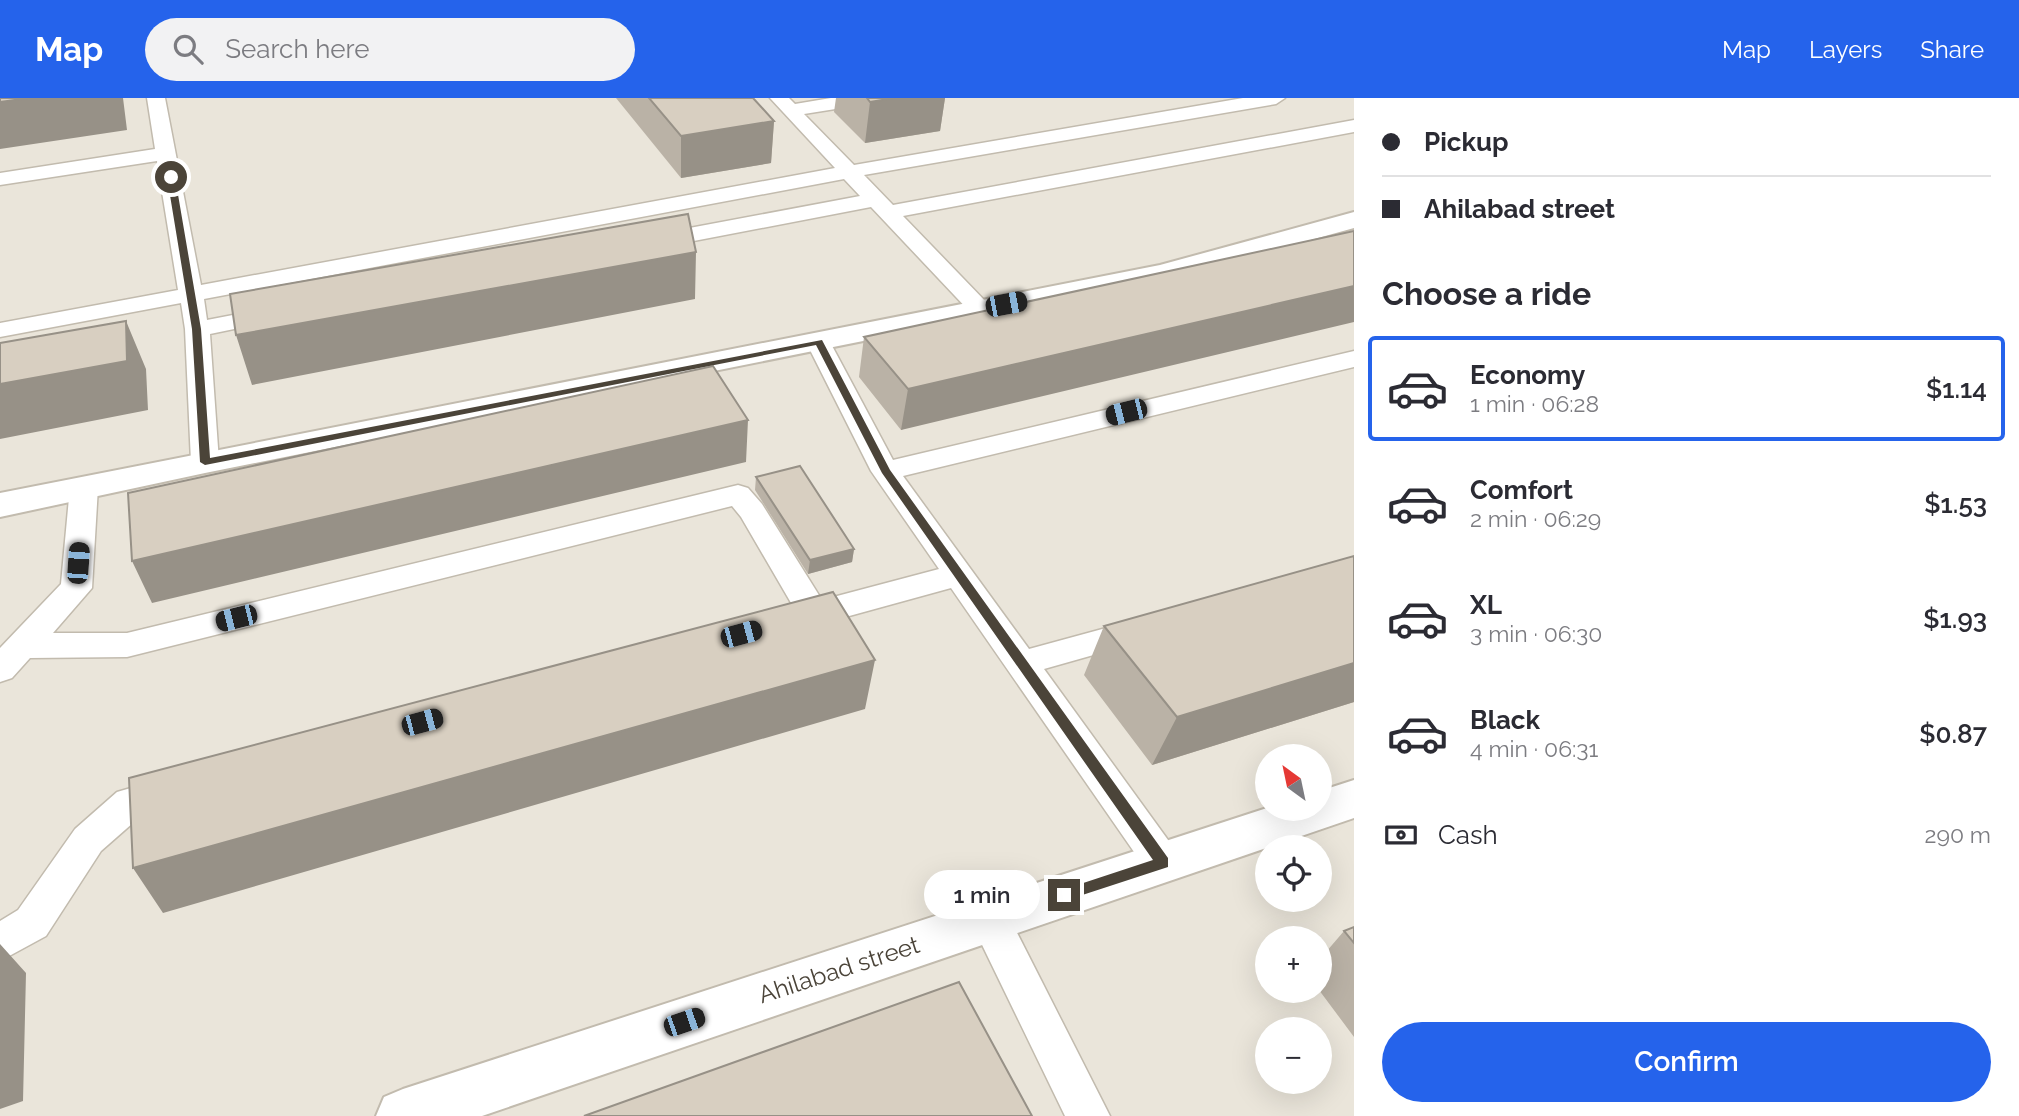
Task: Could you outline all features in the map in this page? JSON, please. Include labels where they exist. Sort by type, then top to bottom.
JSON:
[{"type":"street","points":[[0,505],[1163,273],[1354,220]]},
{"type":"street","name":"Ahilabad street","points":[[403,1116],[1354,799]]},
{"type":"lane","points":[[156,98],[197,329],[205,462]]},
{"type":"lane","points":[[785,104],[867,98]]},
{"type":"lane","points":[[0,330],[847,172],[1276,98]]},
{"type":"lane","points":[[785,104],[980,309]]},
{"type":"lane","points":[[632,246],[1354,126]]},
{"type":"lane","points":[[0,179],[167,153]]},
{"type":"lane","points":[[197,329],[292,311]]},
{"type":"lane","points":[[818,342],[886,471],[1163,863]]},
{"type":"lane","points":[[886,471],[1354,359]]},
{"type":"lane","points":[[0,668],[76,588],[84,487]]},
{"type":"lane","points":[[21,646],[127,645],[738,495],[752,511],[814,614]]},
{"type":"lane","points":[[768,626],[959,575]]},
{"type":"lane","points":[[1022,663],[1168,623]]},
{"type":"lane","points":[[0,942],[32,923],[88,840],[130,803],[196,785]]},
{"type":"lane","points":[[990,920],[1088,1116]]},
{"type":"shaded area","points":[[0,98],[1354,98],[1354,1116],[0,1116]]},
{"type":"building","points":[[0,98],[29,98],[0,102]]},
{"type":"building","points":[[649,98],[753,98],[774,121],[681,136]]},
{"type":"building","points":[[867,98],[894,98],[870,102]]},
{"type":"building","points":[[688,214],[696,252],[236,335],[230,294]]},
{"type":"building","points":[[1354,231],[1354,286],[908,389],[864,337]]},
{"type":"building","points":[[126,321],[127,361],[0,384],[0,343]]},
{"type":"building","points":[[713,366],[748,420],[132,561],[128,493]]},
{"type":"building","points":[[800,466],[854,549],[810,560],[756,477]]},
{"type":"building","points":[[1354,556],[1354,663],[1177,717],[1104,626]]},
{"type":"building","points":[[833,592],[875,660],[133,868],[129,778]]},
{"type":"building","points":[[1354,927],[1354,943],[1344,931]]},
{"type":"building","points":[[959,982],[1032,1116],[584,1116]]},
{"type":"route","points":[[171,177],[197,329],[205,462],[818,342],[886,471],[1163,863],[1064,895]]}]
